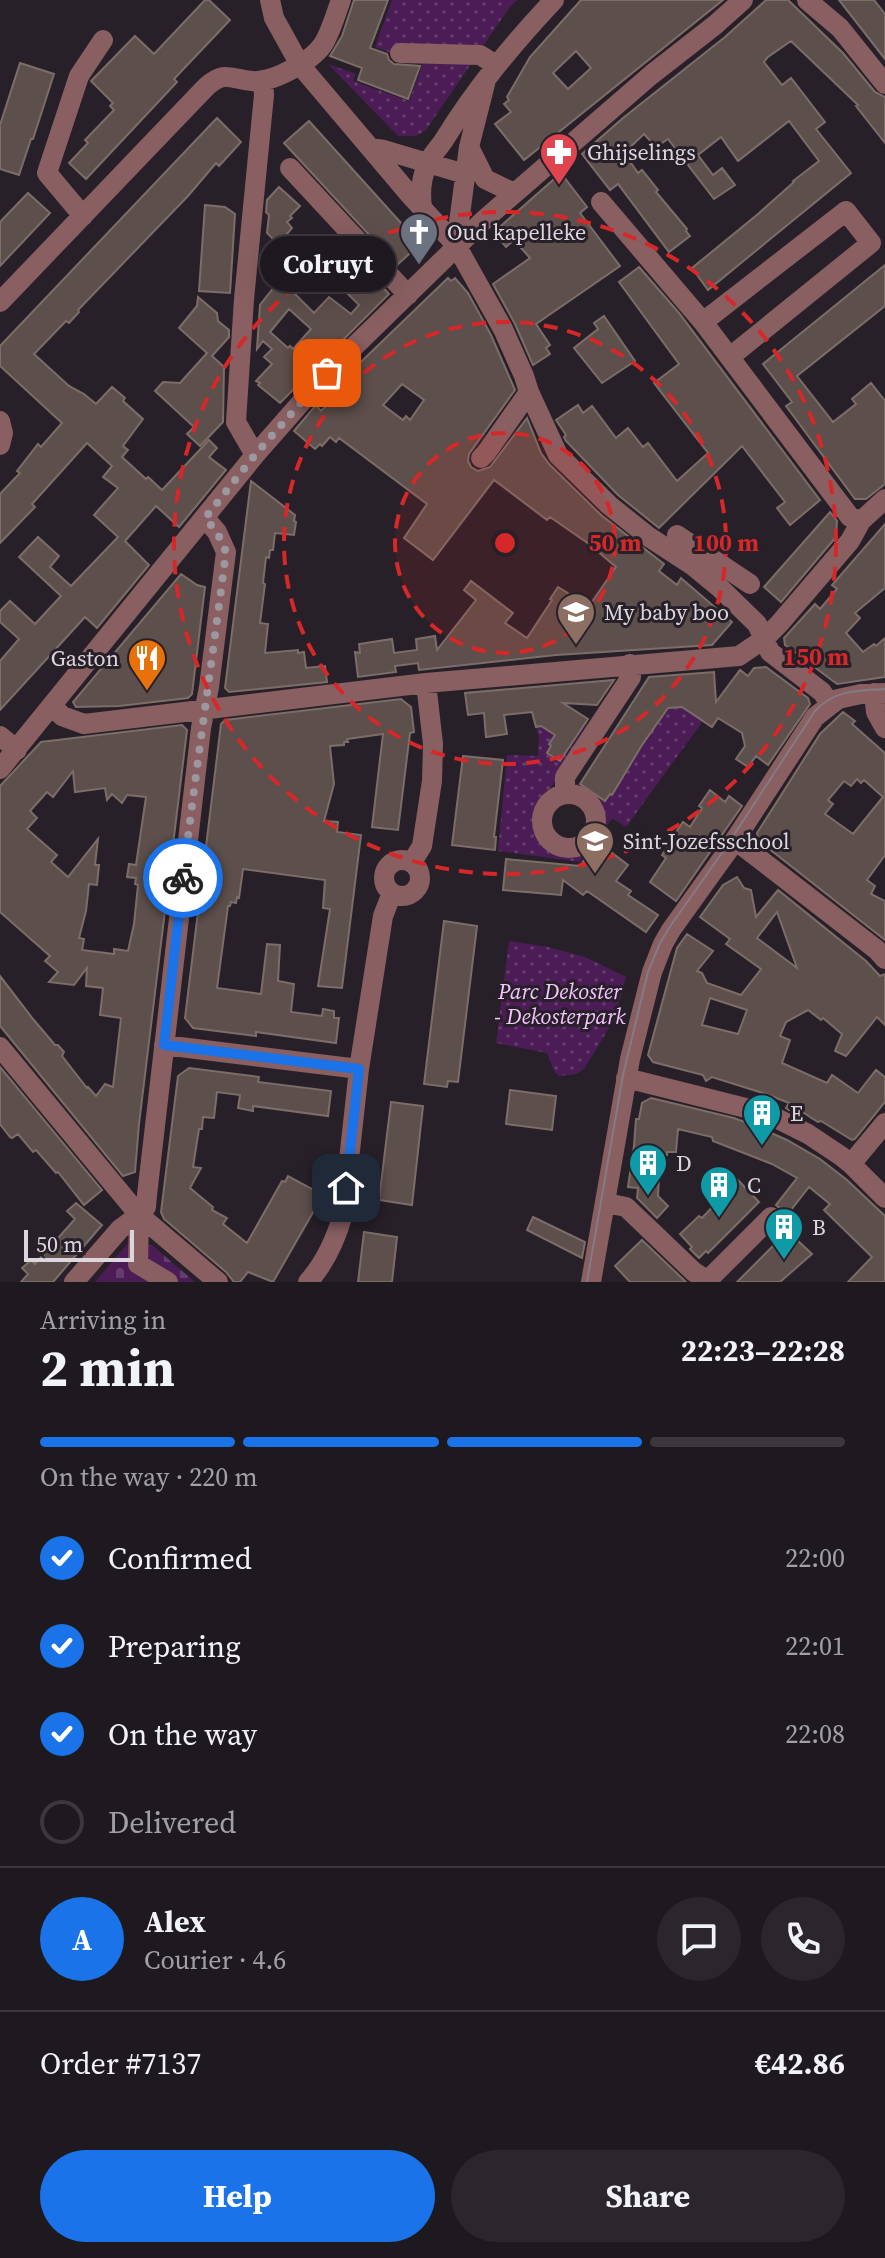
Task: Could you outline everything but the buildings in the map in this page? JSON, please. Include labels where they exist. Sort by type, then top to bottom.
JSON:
[{"type":"street","points":[[270,0],[274,18],[300,65],[456,245],[503,329],[558,455],[609,505],[649,537],[712,570],[750,584]]},
{"type":"street","points":[[0,302],[217,77],[228,76],[253,82],[300,65],[325,43],[341,0]]},
{"type":"street","points":[[422,207],[420,190],[427,164],[470,98],[514,42],[554,0]]},
{"type":"street","points":[[0,769],[255,455],[327,373],[437,268],[456,245],[651,75],[743,0]]},
{"type":"street","points":[[807,0],[840,28]]},
{"type":"street","points":[[824,0],[840,28],[885,84]]},
{"type":"street","points":[[83,216],[47,173],[79,76],[103,40]]},
{"type":"street","points":[[400,53],[480,55],[491,74],[469,147],[456,245]]},
{"type":"street","points":[[255,455],[236,422],[263,80]]},
{"type":"street","points":[[469,147],[485,179],[514,193]]},
{"type":"street","points":[[370,148],[465,174]]},
{"type":"street","points":[[290,168],[408,295]]},
{"type":"street","points":[[601,202],[703,322],[850,517],[861,521]]},
{"type":"street","points":[[703,322],[846,211],[871,243],[730,357]]},
{"type":"street","points":[[481,458],[529,392]]},
{"type":"street","points":[[0,421],[3,433],[0,445]]},
{"type":"street","points":[[52,705],[62,716],[84,724],[426,683],[739,656],[764,639],[850,541],[861,521],[885,499]]},
{"type":"street","points":[[74,1282],[120,1229],[146,1207],[204,708],[226,552],[217,532],[205,518]]},
{"type":"street","points":[[677,535],[712,570],[757,624],[770,652],[822,692],[830,704]]},
{"type":"street","points":[[565,794],[565,777],[631,677],[630,664]]},
{"type":"street","points":[[308,1282],[338,1234],[343,1214],[359,1069],[383,916],[392,893],[408,895],[418,887],[420,873],[412,862],[422,846],[432,781],[433,744],[426,683]]},
{"type":"street","points":[[591,1282],[626,1078],[652,972],[663,944],[735,840],[809,724],[830,704],[849,696],[883,707]]},
{"type":"street","points":[[0,736],[17,750]]},
{"type":"street","points":[[735,840],[885,959]]},
{"type":"street","points":[[164,1045],[359,1069]]},
{"type":"street","points":[[0,1047],[139,1215],[218,1282]]},
{"type":"street","points":[[626,1078],[766,1113],[808,1134],[851,1164],[885,1198]]},
{"type":"street","points":[[851,1164],[885,1123]]},
{"type":"street","points":[[606,1203],[626,1207],[694,1272],[709,1281],[771,1217]]},
{"type":"street","points":[[139,1215],[137,1273],[168,1282]]},
{"type":"green space","points":[[392,0],[517,0],[426,130],[416,136],[398,136],[328,64],[356,74],[353,81],[409,101],[423,64],[375,47]]},
{"type":"green space","points":[[667,706],[682,707],[703,721],[626,827],[612,818],[596,841],[601,816],[589,790],[605,801],[610,794],[613,795]]},
{"type":"green space","points":[[587,724],[590,727],[536,811],[536,824],[550,849],[569,853],[592,847],[580,862],[498,851],[507,755],[538,756],[536,727],[547,726],[547,730],[555,735],[549,744],[566,755]]},
{"type":"green space","name":"Parc Dekoster - Dekosterpark","points":[[509,941],[585,957],[626,977],[614,1020],[584,1069],[576,1074],[559,1076],[547,1053],[496,1043]]},
{"type":"green space","points":[[129,1242],[153,1246],[195,1282],[95,1282]]},
{"type":"tram line","points":[[587,1282],[623,1075],[648,972],[660,943],[815,711],[839,695],[885,689]]},
{"type":"way so far","points":[[183,878],[226,552],[217,532],[205,518],[327,373]]},
{"type":"place","name":"Ghijselings","points":[[559,186]]},
{"type":"place","name":"Oud kapelleke","points":[[419,266]]},
{"type":"place","name":"Colruyt","points":[[327,373]]},
{"type":"place","name":"My baby boo","points":[[576,646]]},
{"type":"place","name":"Gaston","points":[[147,692]]},
{"type":"place","name":"Sint-Jozefsschool","points":[[595,875]]},
{"type":"place","name":"E","points":[[762,1147]]},
{"type":"place","name":"D","points":[[648,1197]]},
{"type":"place","name":"C","points":[[719,1219]]},
{"type":"place","name":"B","points":[[784,1261]]},
{"type":"route","points":[[183,878],[164,1045],[359,1069],[346,1188]]}]
